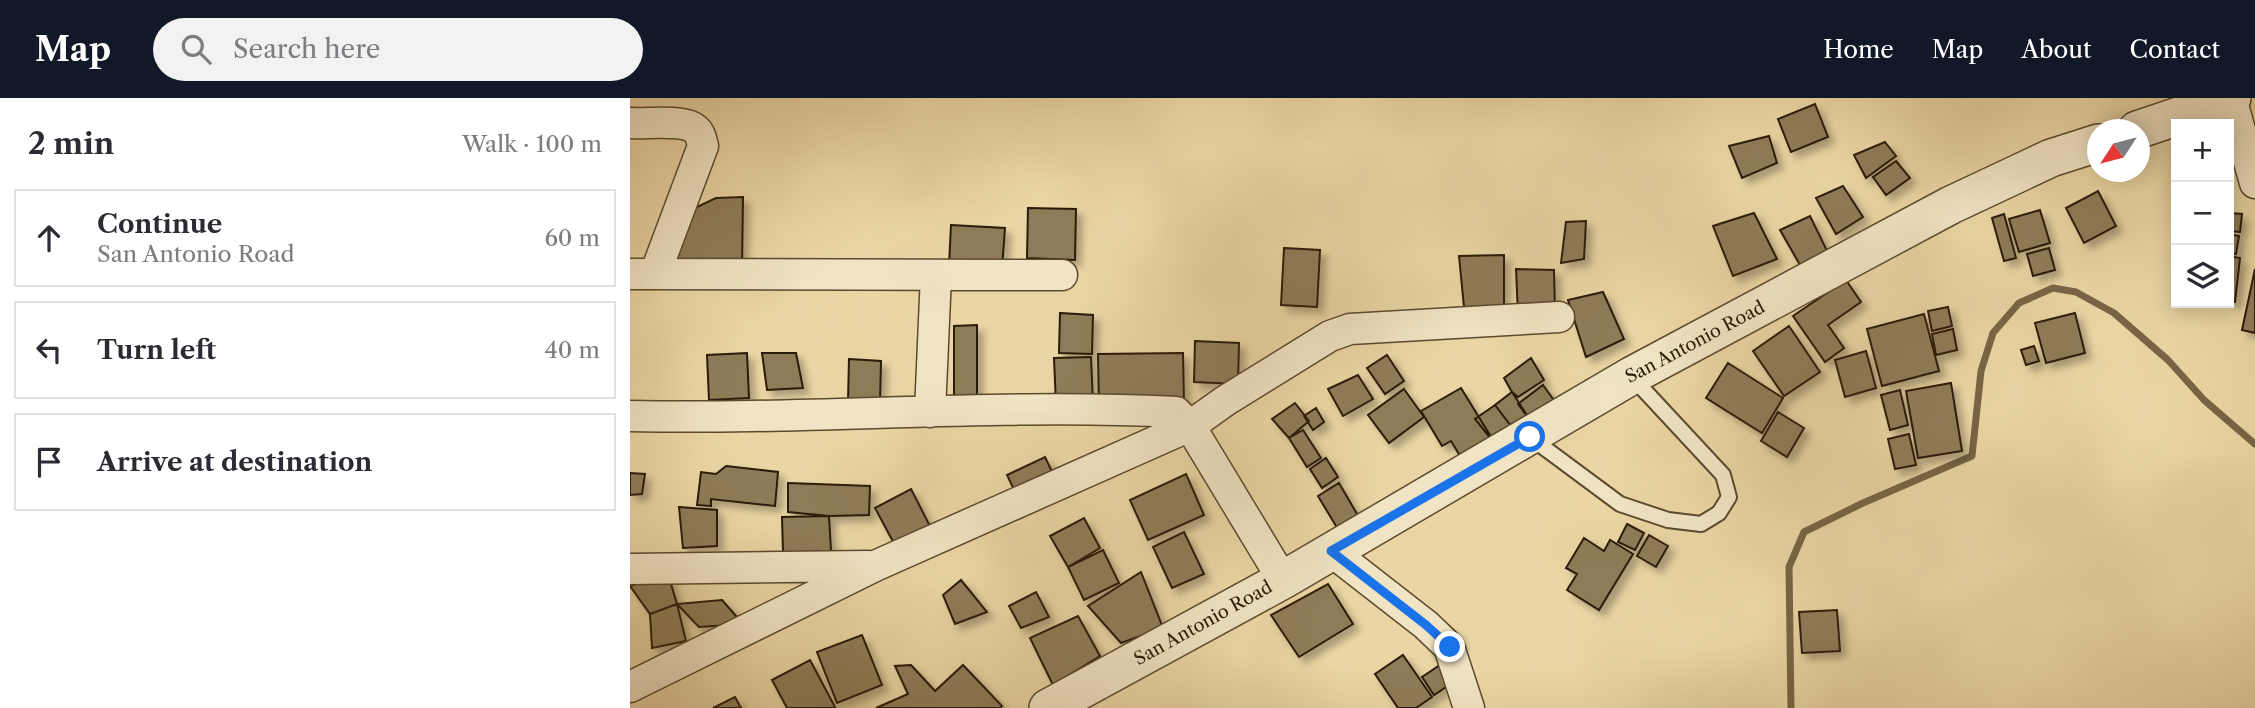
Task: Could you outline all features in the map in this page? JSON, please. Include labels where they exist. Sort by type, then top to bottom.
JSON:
[{"type":"street","points":[[2150,126],[2231,98],[2255,183]]},
{"type":"street","points":[[630,123],[692,127],[700,134],[703,146],[642,274],[1062,275]]},
{"type":"street","name":"San Antonio Road","points":[[1048,708],[1283,580],[1631,376],[1951,205],[2051,158],[2087,147]]},
{"type":"street","points":[[930,412],[936,275]]},
{"type":"street","points":[[630,687],[875,566],[1191,426],[1225,401],[1330,336],[1350,329],[1559,317]]},
{"type":"street","points":[[630,416],[711,418],[1103,408],[1176,412],[1191,426],[1283,580]]},
{"type":"street","points":[[1331,551],[1450,647],[1469,708]]},
{"type":"street","points":[[630,569],[875,566]]},
{"type":"lane","points":[[1530,437],[1620,504],[1668,520],[1701,524],[1719,513],[1729,497],[1723,475],[1631,376]]},
{"type":"building","points":[[1815,104],[1828,137],[1791,152],[1778,119]]},
{"type":"building","points":[[1769,136],[1777,163],[1742,178],[1729,146]]},
{"type":"building","points":[[1885,142],[1896,156],[1866,178],[1854,155]]},
{"type":"building","points":[[1896,161],[1910,178],[1886,195],[1873,177]]},
{"type":"building","points":[[1843,186],[1863,217],[1836,234],[1816,198]]},
{"type":"building","points":[[2098,191],[2116,226],[2084,243],[2066,208]]},
{"type":"building","points":[[743,197],[742,269],[669,265],[682,214],[716,198]]},
{"type":"building","points":[[1028,208],[1076,209],[1075,260],[1027,258]]},
{"type":"building","points":[[2040,210],[2050,243],[2019,252],[2009,219]]},
{"type":"building","points":[[1754,213],[1777,259],[1733,276],[1713,226]]},
{"type":"building","points":[[2234,213],[2242,214],[2240,232],[2234,231]]},
{"type":"building","points":[[2004,214],[2016,258],[2004,261],[1992,218]]},
{"type":"building","points":[[1810,216],[1831,259],[1804,272],[1780,230]]},
{"type":"building","points":[[1586,221],[1584,259],[1561,263],[1566,222]]},
{"type":"building","points":[[951,225],[1005,228],[1002,268],[949,265]]},
{"type":"building","points":[[2234,235],[2239,236],[2234,254]]},
{"type":"building","points":[[1284,248],[1320,250],[1317,307],[1281,305]]},
{"type":"building","points":[[2049,248],[2055,270],[2033,276],[2027,254]]},
{"type":"building","points":[[1504,255],[1504,311],[1464,307],[1459,256]]},
{"type":"building","points":[[2234,257],[2240,258],[2234,302]]},
{"type":"building","points":[[1516,269],[1554,270],[1555,313],[1518,315]]},
{"type":"building","points":[[2255,269],[2255,333],[2242,330]]},
{"type":"building","points":[[1846,280],[1861,302],[1828,325],[1844,348],[1825,362],[1793,316]]},
{"type":"building","points":[[1603,292],[1624,339],[1586,357],[1568,300]]},
{"type":"building","points":[[1948,307],[1952,326],[1932,331],[1928,311]]},
{"type":"building","points":[[1060,313],[1093,315],[1092,354],[1059,353]]},
{"type":"building","points":[[2075,313],[2085,353],[2046,363],[2035,323]]},
{"type":"building","points":[[1924,314],[1939,371],[1882,386],[1867,329]]},
{"type":"building","points":[[977,325],[977,399],[954,399],[954,326]]},
{"type":"building","points":[[1789,326],[1820,372],[1784,396],[1753,351]]},
{"type":"building","points":[[1953,329],[1957,350],[1936,355],[1932,334]]},
{"type":"building","points":[[1195,341],[1239,343],[1238,384],[1194,382]]},
{"type":"building","points":[[2034,346],[2039,361],[2026,365],[2021,350]]},
{"type":"building","points":[[1866,351],[1876,388],[1845,397],[1835,360]]},
{"type":"building","points":[[747,353],[749,398],[709,400],[707,355]]},
{"type":"building","points":[[762,353],[796,353],[803,388],[767,390]]},
{"type":"building","points":[[1183,353],[1184,403],[1099,404],[1098,354]]},
{"type":"building","points":[[1387,355],[1404,381],[1385,394],[1367,368]]},
{"type":"building","points":[[1091,357],[1093,404],[1056,405],[1054,358]]},
{"type":"building","points":[[1531,358],[1544,380],[1518,397],[1504,378]]},
{"type":"building","points":[[849,359],[881,361],[880,403],[848,402]]},
{"type":"building","points":[[1728,363],[1783,398],[1762,433],[1706,398]]},
{"type":"building","points":[[1358,375],[1373,399],[1343,416],[1328,389]]},
{"type":"building","points":[[1951,383],[1962,451],[1918,458],[1906,391]]},
{"type":"building","points":[[1543,385],[1561,410],[1530,420],[1518,404]]},
{"type":"building","points":[[1461,388],[1496,445],[1465,464],[1451,441],[1442,446],[1421,411]]},
{"type":"building","points":[[1404,389],[1424,417],[1389,443],[1368,415]]},
{"type":"building","points":[[1900,390],[1908,425],[1890,430],[1881,395]]},
{"type":"building","points":[[1512,392],[1530,420],[1514,430],[1495,405]]},
{"type":"building","points":[[1295,403],[1309,421],[1289,438],[1272,419]]},
{"type":"building","points":[[1495,405],[1514,430],[1496,445],[1475,419]]},
{"type":"building","points":[[1316,408],[1324,422],[1313,430],[1304,416]]},
{"type":"building","points":[[1778,412],[1804,428],[1787,457],[1761,441]]},
{"type":"building","points":[[1303,430],[1321,458],[1307,467],[1289,438]]},
{"type":"building","points":[[1909,434],[1916,465],[1895,469],[1888,439]]},
{"type":"building","points":[[1045,457],[1058,484],[1020,502],[1007,475]]},
{"type":"building","points":[[1326,458],[1338,477],[1322,488],[1310,469]]},
{"type":"building","points":[[726,466],[778,472],[775,506],[711,499],[711,506],[697,505],[701,472],[716,474]]},
{"type":"building","points":[[630,473],[645,474],[642,494],[630,495]]},
{"type":"building","points":[[1186,474],[1204,515],[1148,540],[1130,500]]},
{"type":"building","points":[[788,483],[870,486],[869,515],[829,516],[788,512]]},
{"type":"building","points":[[1339,483],[1360,519],[1339,531],[1318,496]]},
{"type":"building","points":[[911,489],[933,532],[898,551],[875,508]]},
{"type":"building","points":[[679,507],[717,510],[717,546],[683,548]]},
{"type":"building","points":[[829,516],[831,551],[815,551],[815,563],[791,564],[791,552],[783,552],[782,517]]},
{"type":"building","points":[[1084,518],[1100,548],[1068,567],[1050,536]]},
{"type":"building","points":[[1627,524],[1644,533],[1635,550],[1618,542]]},
{"type":"building","points":[[1184,532],[1204,574],[1172,588],[1153,547]]},
{"type":"building","points":[[1649,535],[1668,546],[1656,567],[1637,556]]},
{"type":"building","points":[[1584,538],[1604,551],[1610,540],[1633,554],[1599,610],[1567,590],[1577,574],[1566,568]]},
{"type":"building","points":[[1103,550],[1119,583],[1084,600],[1068,567]]},
{"type":"building","points":[[1141,572],[1163,628],[1121,643],[1088,606]]},
{"type":"building","points":[[668,574],[677,604],[650,614],[630,586]]},
{"type":"building","points":[[961,580],[987,612],[955,624],[943,595]]},
{"type":"building","points":[[1328,584],[1353,624],[1299,657],[1271,615]]},
{"type":"building","points":[[1036,592],[1049,617],[1021,628],[1009,606]]},
{"type":"building","points":[[722,600],[743,624],[699,627],[677,604]]},
{"type":"building","points":[[677,604],[686,641],[652,648],[650,614]]},
{"type":"building","points":[[1837,610],[1840,651],[1802,653],[1799,612]]},
{"type":"building","points":[[1078,616],[1100,656],[1053,685],[1030,638]]},
{"type":"building","points":[[862,635],[882,685],[837,703],[817,652]]},
{"type":"building","points":[[1403,655],[1432,697],[1416,708],[1398,708],[1375,674]]},
{"type":"building","points":[[810,660],[835,707],[787,708],[772,680]]},
{"type":"building","points":[[1443,663],[1455,681],[1434,695],[1422,677]]},
{"type":"building","points":[[911,665],[935,691],[963,665],[1002,706],[876,708],[908,694],[895,666]]},
{"type":"building","points":[[735,697],[741,708],[713,708]]},
{"type":"waterway","points":[[1791,708],[1789,567],[1804,532],[1863,503],[1972,456],[1981,371],[1993,333],[2019,303],[2053,288],[2076,292],[2114,313],[2168,360],[2204,400],[2255,444]]},
{"type":"route","points":[[1450,647],[1331,551],[1530,437]]}]
